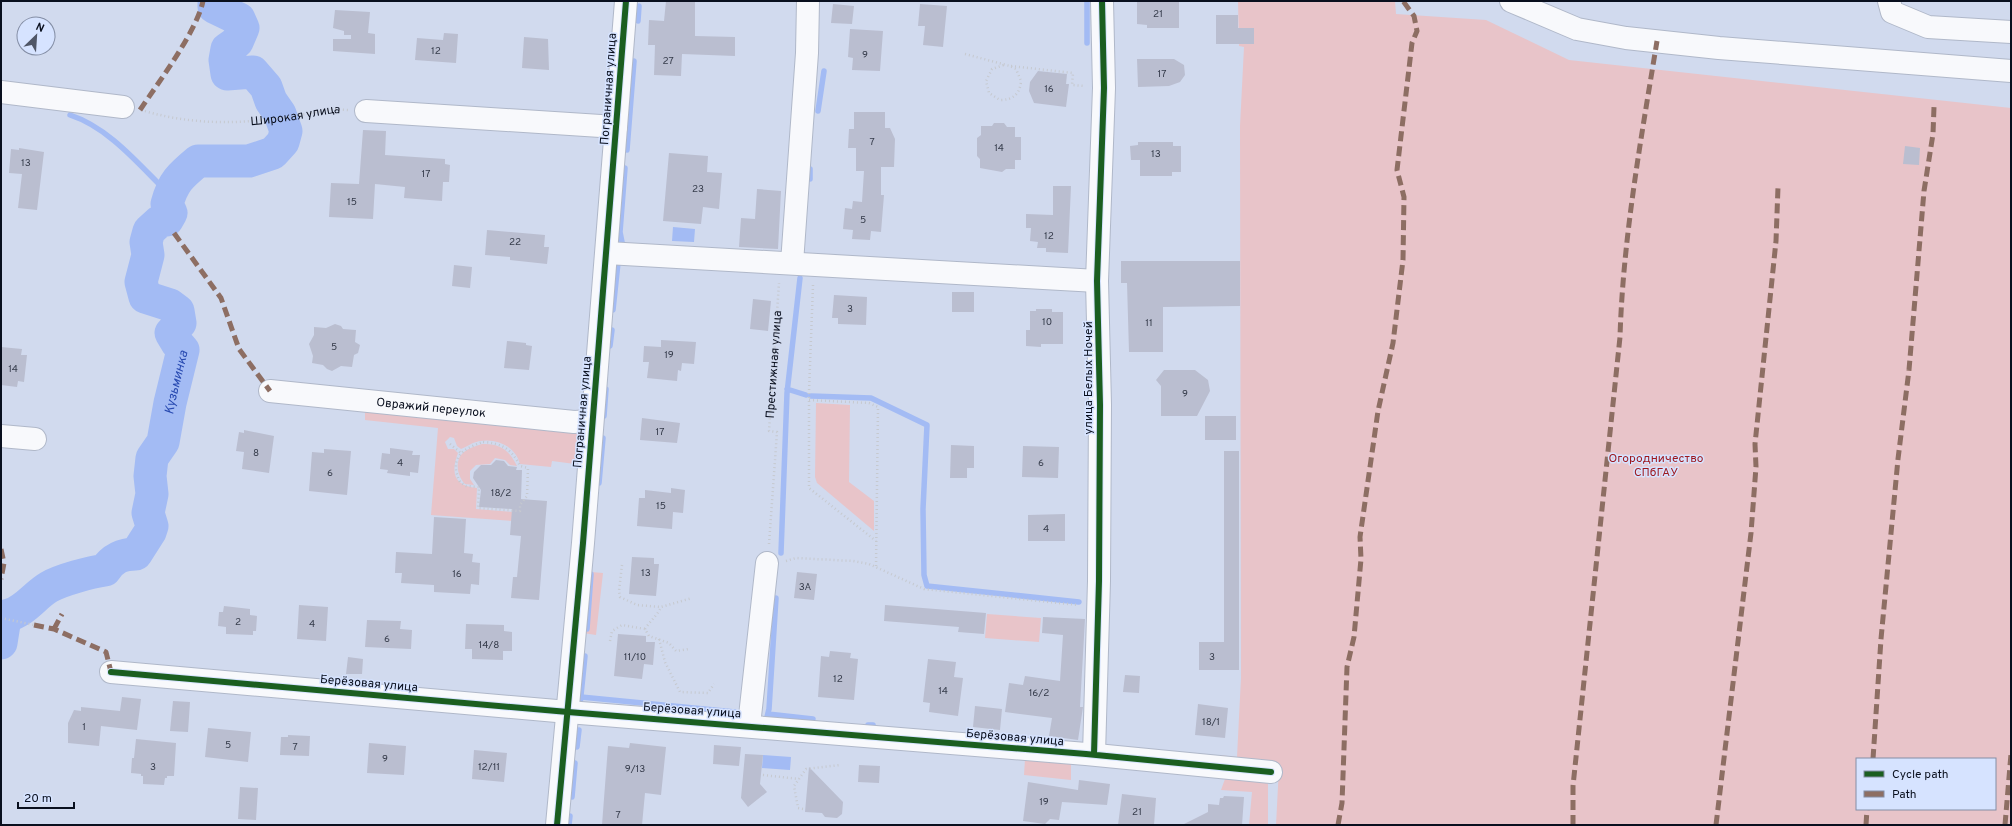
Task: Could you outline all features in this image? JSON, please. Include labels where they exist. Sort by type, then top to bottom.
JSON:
[{"type":"street","name":"Пограничная улица","points":[[556,825],[584,543],[592,421],[607,253],[626,1]]},
{"type":"street","points":[[792,264],[807,53],[808,1]]},
{"type":"street","name":"улица Белых Ночей","points":[[1094,754],[1098,606],[1100,405],[1098,281],[1104,88],[1102,1]]},
{"type":"street","points":[[1511,1],[1577,29],[1626,38],[1718,48],[2011,71]]},
{"type":"street","points":[[1890,1],[1892,12],[1928,27],[2011,32]]},
{"type":"street","points":[[1,92],[124,107]]},
{"type":"street","points":[[366,111],[616,127]]},
{"type":"street","points":[[607,253],[1098,281]]},
{"type":"street","name":"Овражий переулок","points":[[270,391],[574,422],[592,421]]},
{"type":"street","points":[[1,436],[35,439]]},
{"type":"street","points":[[749,726],[775,562]]},
{"type":"street","name":"Берёзовая улица","points":[[111,672],[568,712],[1094,754],[1271,772]]},
{"type":"path","points":[[965,54],[1004,65],[1073,74],[1072,85],[1087,86]]},
{"type":"path","points":[[1004,65],[992,69],[986,81],[990,93],[1000,100],[1013,98],[1021,87],[1020,75],[1010,66]]},
{"type":"path","points":[[814,265],[809,400],[809,488],[876,541]]},
{"type":"path","points":[[809,400],[870,403],[878,407],[876,567]]},
{"type":"path","points":[[483,442],[494,442],[508,449],[520,466],[528,468],[527,496],[520,505],[520,511],[478,508],[479,487],[466,486],[460,482],[457,475],[457,461],[461,453],[470,446],[483,442]]},
{"type":"path","points":[[450,444],[461,453]]},
{"type":"path","points":[[775,562],[796,558],[853,561],[876,567],[924,589],[1098,606]]},
{"type":"path","points":[[622,565],[619,591],[620,597],[637,605],[661,608],[692,598]]},
{"type":"path","points":[[645,629],[657,616],[661,608]]},
{"type":"path","points":[[1,618],[34,625]]},
{"type":"path","points":[[610,641],[612,631],[622,625],[645,629]]},
{"type":"path","points":[[645,629],[649,636],[669,643],[676,651],[689,649]]},
{"type":"path","points":[[658,639],[665,662],[680,692],[708,693],[714,684]]},
{"type":"path","points":[[803,809],[798,808],[794,786],[806,769],[840,765]]},
{"type":"path","points":[[763,775],[799,779]]},
{"type":"green space","name":"Огородничество СПбГАУ","points":[[1238,1],[1395,1],[1396,14],[1486,20],[1569,60],[2011,108],[2011,825],[1276,825],[1279,767],[1219,760],[1219,755],[1237,757],[1241,678],[1240,126],[1244,47],[1239,46]]},
{"type":"green space","points":[[816,403],[850,405],[849,482],[874,501],[874,531],[817,483],[815,477]]},
{"type":"green space","points":[[365,405],[581,432],[582,460],[575,464],[552,461],[551,467],[520,464],[513,451],[501,443],[494,441],[480,441],[461,449],[457,446],[454,438],[450,437],[445,442],[448,449],[454,449],[458,453],[454,467],[456,478],[464,485],[477,488],[476,509],[513,512],[513,521],[431,515],[438,428],[365,420]]},
{"type":"green space","points":[[482,444],[499,446],[511,456],[517,466],[510,465],[505,460],[495,458],[490,464],[476,465],[470,471],[470,479],[474,485],[465,484],[460,477],[458,468],[459,459],[464,452]]},
{"type":"green space","points":[[591,572],[603,573],[596,635],[583,633]]},
{"type":"green space","points":[[987,614],[1041,618],[1039,642],[985,638]]},
{"type":"green space","points":[[1025,759],[1071,764],[1071,780],[1024,775]]},
{"type":"green space","points":[[1225,779],[1265,780],[1268,784],[1268,825],[1249,825],[1252,792],[1221,790]]},
{"type":"water","points":[[673,227],[695,229],[694,242],[672,241]]},
{"type":"water","points":[[763,755],[791,757],[790,770],[762,768]]},
{"type":"building","points":[[666,1],[695,1],[695,36],[735,37],[735,56],[682,54],[681,76],[654,75],[655,45],[648,45],[649,20],[664,21]]},
{"type":"building","points":[[1137,1],[1179,1],[1179,28],[1147,28],[1147,25],[1137,24]]},
{"type":"building","points":[[833,4],[854,6],[852,24],[831,23]]},
{"type":"building","points":[[920,4],[947,6],[943,47],[923,45],[925,26],[918,26]]},
{"type":"building","points":[[335,10],[370,12],[368,33],[375,34],[375,54],[333,51],[333,39],[351,39],[351,35],[344,35],[344,31],[333,28]]},
{"type":"building","points":[[1216,15],[1238,15],[1238,28],[1254,28],[1254,44],[1216,44]]},
{"type":"building","points":[[850,29],[883,31],[880,71],[852,70],[853,58],[848,57]]},
{"type":"building","points":[[444,33],[458,34],[456,63],[415,60],[417,38],[443,40]]},
{"type":"building","points":[[524,37],[548,39],[549,70],[522,68]]},
{"type":"building","points":[[1137,59],[1174,59],[1184,65],[1185,75],[1180,82],[1169,86],[1138,87]]},
{"type":"building","points":[[1038,71],[1067,74],[1066,84],[1069,84],[1066,107],[1034,103],[1029,91],[1030,82]]},
{"type":"building","points":[[854,112],[885,112],[885,128],[890,128],[895,139],[894,167],[881,167],[881,195],[884,195],[881,232],[871,231],[870,240],[852,239],[853,230],[843,229],[845,208],[852,209],[853,201],[862,202],[864,171],[856,171],[856,148],[848,148],[849,129],[854,129]]},
{"type":"building","points":[[994,123],[1004,123],[1007,127],[1015,127],[1015,137],[1021,137],[1021,160],[1015,160],[1015,169],[1006,169],[1002,172],[980,168],[980,159],[977,156],[977,138],[981,135],[981,126],[992,126]]},
{"type":"building","points":[[363,130],[386,131],[385,155],[445,159],[445,164],[450,165],[449,182],[443,182],[442,201],[404,198],[405,187],[375,184],[373,219],[329,217],[331,183],[359,184]]},
{"type":"building","points":[[1138,142],[1173,142],[1173,146],[1181,146],[1181,172],[1172,172],[1172,176],[1140,176],[1140,160],[1131,160],[1130,146],[1138,145]]},
{"type":"building","points":[[1905,146],[1920,148],[1919,165],[1903,164]]},
{"type":"building","points":[[19,148],[44,152],[37,210],[18,208],[22,174],[9,173],[11,149],[19,150]]},
{"type":"building","points":[[669,153],[708,156],[707,172],[722,173],[719,209],[703,207],[701,224],[663,221]]},
{"type":"building","points":[[1053,186],[1071,186],[1068,253],[1046,252],[1046,248],[1037,248],[1038,242],[1030,241],[1031,228],[1026,228],[1026,214],[1053,215]]},
{"type":"building","points":[[757,189],[781,191],[778,249],[739,247],[741,218],[755,219]]},
{"type":"building","points":[[487,230],[545,235],[544,247],[549,247],[547,264],[510,260],[510,257],[485,255]]},
{"type":"building","points":[[1121,261],[1240,261],[1240,306],[1163,307],[1163,352],[1129,352],[1127,283],[1121,283]]},
{"type":"building","points":[[454,265],[472,267],[470,288],[452,286]]},
{"type":"building","points":[[952,292],[974,292],[974,312],[952,312]]},
{"type":"building","points":[[834,295],[867,297],[866,325],[838,324],[838,318],[832,318]]},
{"type":"building","points":[[753,299],[771,301],[768,331],[750,329]]},
{"type":"building","points":[[1036,309],[1052,309],[1052,312],[1063,312],[1063,344],[1041,344],[1041,347],[1026,346],[1026,330],[1030,330],[1030,311],[1036,311]]},
{"type":"building","points":[[335,324],[341,326],[343,329],[356,330],[355,342],[360,345],[358,353],[354,355],[352,367],[341,366],[332,371],[323,365],[312,363],[313,356],[309,344],[314,335],[314,327],[326,328]]},
{"type":"building","points":[[661,340],[696,342],[694,364],[682,363],[681,371],[678,370],[677,381],[647,378],[649,362],[643,362],[644,346],[661,347]]},
{"type":"building","points":[[507,341],[526,343],[526,345],[532,346],[529,370],[504,368]]},
{"type":"building","points":[[1,347],[22,349],[21,355],[27,355],[24,382],[18,381],[17,387],[1,385]]},
{"type":"building","points":[[1164,370],[1195,370],[1208,380],[1210,391],[1197,416],[1161,416],[1161,386],[1156,380]]},
{"type":"building","points":[[1205,416],[1236,416],[1236,440],[1205,440]]},
{"type":"building","points":[[642,418],[680,423],[677,443],[640,440]]},
{"type":"building","points":[[244,430],[274,436],[269,473],[242,469],[244,452],[236,451],[239,432],[244,433]]},
{"type":"building","points":[[951,445],[974,446],[974,468],[967,468],[967,478],[950,478]]},
{"type":"building","points":[[1023,446],[1059,447],[1058,478],[1022,477]]},
{"type":"building","points":[[390,448],[413,451],[412,455],[420,455],[418,473],[410,472],[410,476],[387,473],[388,470],[380,469],[382,453],[390,454]]},
{"type":"building","points":[[324,449],[351,451],[347,495],[309,491],[312,452],[324,453]]},
{"type":"building","points":[[1224,451],[1239,451],[1239,670],[1199,670],[1199,642],[1224,642]]},
{"type":"building","points":[[496,460],[504,461],[508,466],[517,467],[516,470],[522,470],[521,499],[547,501],[539,600],[511,598],[513,577],[517,577],[521,536],[510,535],[512,509],[479,507],[481,490],[473,478],[474,472],[481,465],[491,465]]},
{"type":"building","points":[[671,488],[685,490],[683,513],[673,512],[672,529],[637,526],[639,498],[645,498],[645,490],[671,493]]},
{"type":"building","points":[[1065,514],[1065,541],[1028,541],[1028,515]]},
{"type":"building","points":[[434,517],[466,519],[464,553],[473,554],[472,562],[480,563],[479,585],[471,584],[470,594],[434,592],[434,585],[401,583],[402,573],[395,573],[396,552],[432,554]]},
{"type":"building","points":[[632,557],[654,558],[654,564],[659,564],[656,596],[629,594]]},
{"type":"building","points":[[797,572],[817,574],[814,600],[794,598]]},
{"type":"building","points":[[299,605],[328,607],[326,641],[297,639]]},
{"type":"building","points":[[885,605],[986,613],[984,634],[958,632],[959,627],[884,621]]},
{"type":"building","points":[[224,606],[250,609],[250,615],[257,616],[256,631],[253,631],[253,635],[226,634],[226,627],[218,626],[219,612],[223,612]]},
{"type":"building","points":[[1043,617],[1085,619],[1080,707],[1083,707],[1078,740],[1049,736],[1052,718],[1005,712],[1009,683],[1023,685],[1025,676],[1060,681],[1063,635],[1042,633]]},
{"type":"building","points":[[367,620],[401,621],[400,629],[412,630],[411,649],[365,647]]},
{"type":"building","points":[[466,624],[504,625],[504,631],[512,632],[512,651],[503,651],[503,660],[472,659],[472,649],[465,649]]},
{"type":"building","points":[[618,634],[646,636],[646,642],[655,642],[653,665],[644,664],[642,679],[614,676]]},
{"type":"building","points":[[830,651],[851,653],[850,658],[858,659],[854,700],[818,697],[821,656],[829,657]]},
{"type":"building","points":[[348,657],[363,659],[362,674],[346,674]]},
{"type":"building","points":[[928,659],[956,662],[954,677],[963,678],[958,716],[929,712],[930,703],[923,702]]},
{"type":"building","points":[[1125,675],[1140,676],[1139,693],[1123,692]]},
{"type":"building","points":[[122,697],[141,699],[137,730],[101,726],[99,746],[68,743],[68,723],[74,710],[81,711],[81,707],[120,711]]},
{"type":"building","points":[[173,701],[190,702],[188,732],[170,731]]},
{"type":"building","points":[[1198,704],[1228,708],[1225,738],[1195,735]]},
{"type":"building","points":[[975,706],[1002,709],[1000,730],[973,727]]},
{"type":"building","points":[[208,728],[251,732],[248,762],[205,757]]},
{"type":"building","points":[[288,735],[310,736],[309,756],[280,755],[281,737],[288,737]]},
{"type":"building","points":[[136,739],[176,743],[174,776],[167,776],[167,778],[165,778],[164,785],[143,784],[143,776],[141,776],[141,774],[131,773]]},
{"type":"building","points":[[369,743],[406,746],[404,775],[367,773]]},
{"type":"building","points":[[630,743],[666,747],[661,795],[645,793],[642,825],[602,825],[608,746],[629,748]]},
{"type":"building","points":[[714,745],[741,747],[739,766],[713,764]]},
{"type":"building","points":[[474,750],[507,753],[504,782],[472,779]]},
{"type":"building","points":[[745,754],[763,755],[760,784],[767,792],[748,807],[741,798]]},
{"type":"building","points":[[859,765],[880,766],[879,783],[858,782]]},
{"type":"building","points":[[809,767],[843,802],[842,814],[837,818],[825,817],[822,813],[805,812]]},
{"type":"building","points":[[1079,780],[1110,784],[1107,805],[1062,802],[1059,820],[1050,819],[1045,824],[1023,821],[1028,782],[1078,790]]},
{"type":"building","points":[[240,787],[258,788],[256,820],[238,819]]},
{"type":"building","points":[[1122,794],[1156,798],[1154,825],[1118,825]]},
{"type":"building","points":[[1224,796],[1244,797],[1242,825],[1182,825],[1208,812],[1208,804],[1219,805],[1220,798],[1223,798]]},
{"type":"waterway","name":"Кузьминка","points":[[1,643],[4,624],[9,615],[20,610],[44,590],[54,584],[105,570],[111,562],[118,558],[136,554],[150,532],[152,526],[148,513],[152,494],[150,476],[152,458],[163,442],[170,403],[183,350],[171,333],[180,323],[178,311],[170,305],[145,297],[141,282],[148,255],[146,242],[149,231],[160,221],[167,220],[171,213],[167,204],[172,190],[182,175],[198,161],[249,161],[273,153],[283,142],[286,131],[280,114],[271,101],[266,87],[253,72],[227,74],[225,60],[227,49],[237,42],[243,28],[239,19],[214,7],[214,1]]},
{"type":"waterway","points":[[1087,1],[1087,43]]},
{"type":"waterway","points":[[638,21],[639,6]]},
{"type":"waterway","points":[[627,150],[634,61]]},
{"type":"waterway","points":[[818,111],[824,71]]},
{"type":"waterway","points":[[70,115],[85,121],[111,138],[136,160],[170,195]]},
{"type":"waterway","points":[[622,242],[620,232],[625,168]]},
{"type":"waterway","points":[[810,169],[810,179]]},
{"type":"waterway","points":[[613,310],[618,263]]},
{"type":"waterway","points":[[781,553],[787,393],[800,278]]},
{"type":"waterway","points":[[610,346],[612,330]]},
{"type":"waterway","points":[[604,416],[606,389]]},
{"type":"waterway","points":[[787,389],[806,395]]},
{"type":"waterway","points":[[811,396],[871,398],[927,425],[923,509],[924,575],[927,586],[1079,602]]},
{"type":"waterway","points":[[599,483],[603,438]]},
{"type":"waterway","points":[[587,629],[591,574]]},
{"type":"waterway","points":[[767,717],[769,709],[776,598]]},
{"type":"waterway","points":[[580,705],[585,656]]},
{"type":"waterway","points":[[581,697],[735,712]]},
{"type":"waterway","points":[[768,714],[813,719]]},
{"type":"waterway","points":[[868,725],[873,725]]},
{"type":"waterway","points":[[577,747],[579,730]]},
{"type":"waterway","points":[[572,797],[575,763]]},
{"type":"waterway","points":[[569,825],[570,816]]},
{"type":"marked path","points":[[140,110],[185,42],[193,27],[203,1]]},
{"type":"marked path","points":[[1338,825],[1342,803],[1347,667],[1354,637],[1361,559],[1360,537],[1378,411],[1393,343],[1403,260],[1404,197],[1397,170],[1412,43],[1417,31],[1414,16],[1403,1]]},
{"type":"marked path","points":[[1573,825],[1573,786],[1620,337],[1625,263],[1634,189],[1657,41]]},
{"type":"marked path","points":[[1873,758],[1881,639],[1898,459],[1909,370],[1924,191],[1933,134],[1934,107]]},
{"type":"marked path","points":[[1716,825],[1751,533],[1756,467],[1755,444],[1776,241],[1778,187]]},
{"type":"marked path","points":[[174,233],[221,298],[239,349],[270,391]]},
{"type":"marked path","points":[[1,549],[4,563],[1,579]]},
{"type":"marked path","points":[[54,629],[62,614]]},
{"type":"marked path","points":[[34,625],[54,629],[106,652],[111,672]]},
{"type":"marked path","points":[[2005,825],[2011,754]]},
{"type":"marked path","points":[[1866,825],[1867,810]]},
{"type":"cycle path","points":[[557,825],[583,543],[626,1]]},
{"type":"cycle path","points":[[1094,754],[1099,581],[1100,405],[1097,281],[1104,88],[1102,1]]},
{"type":"cycle path","points":[[111,672],[568,712],[1086,754],[1271,772]]}]
